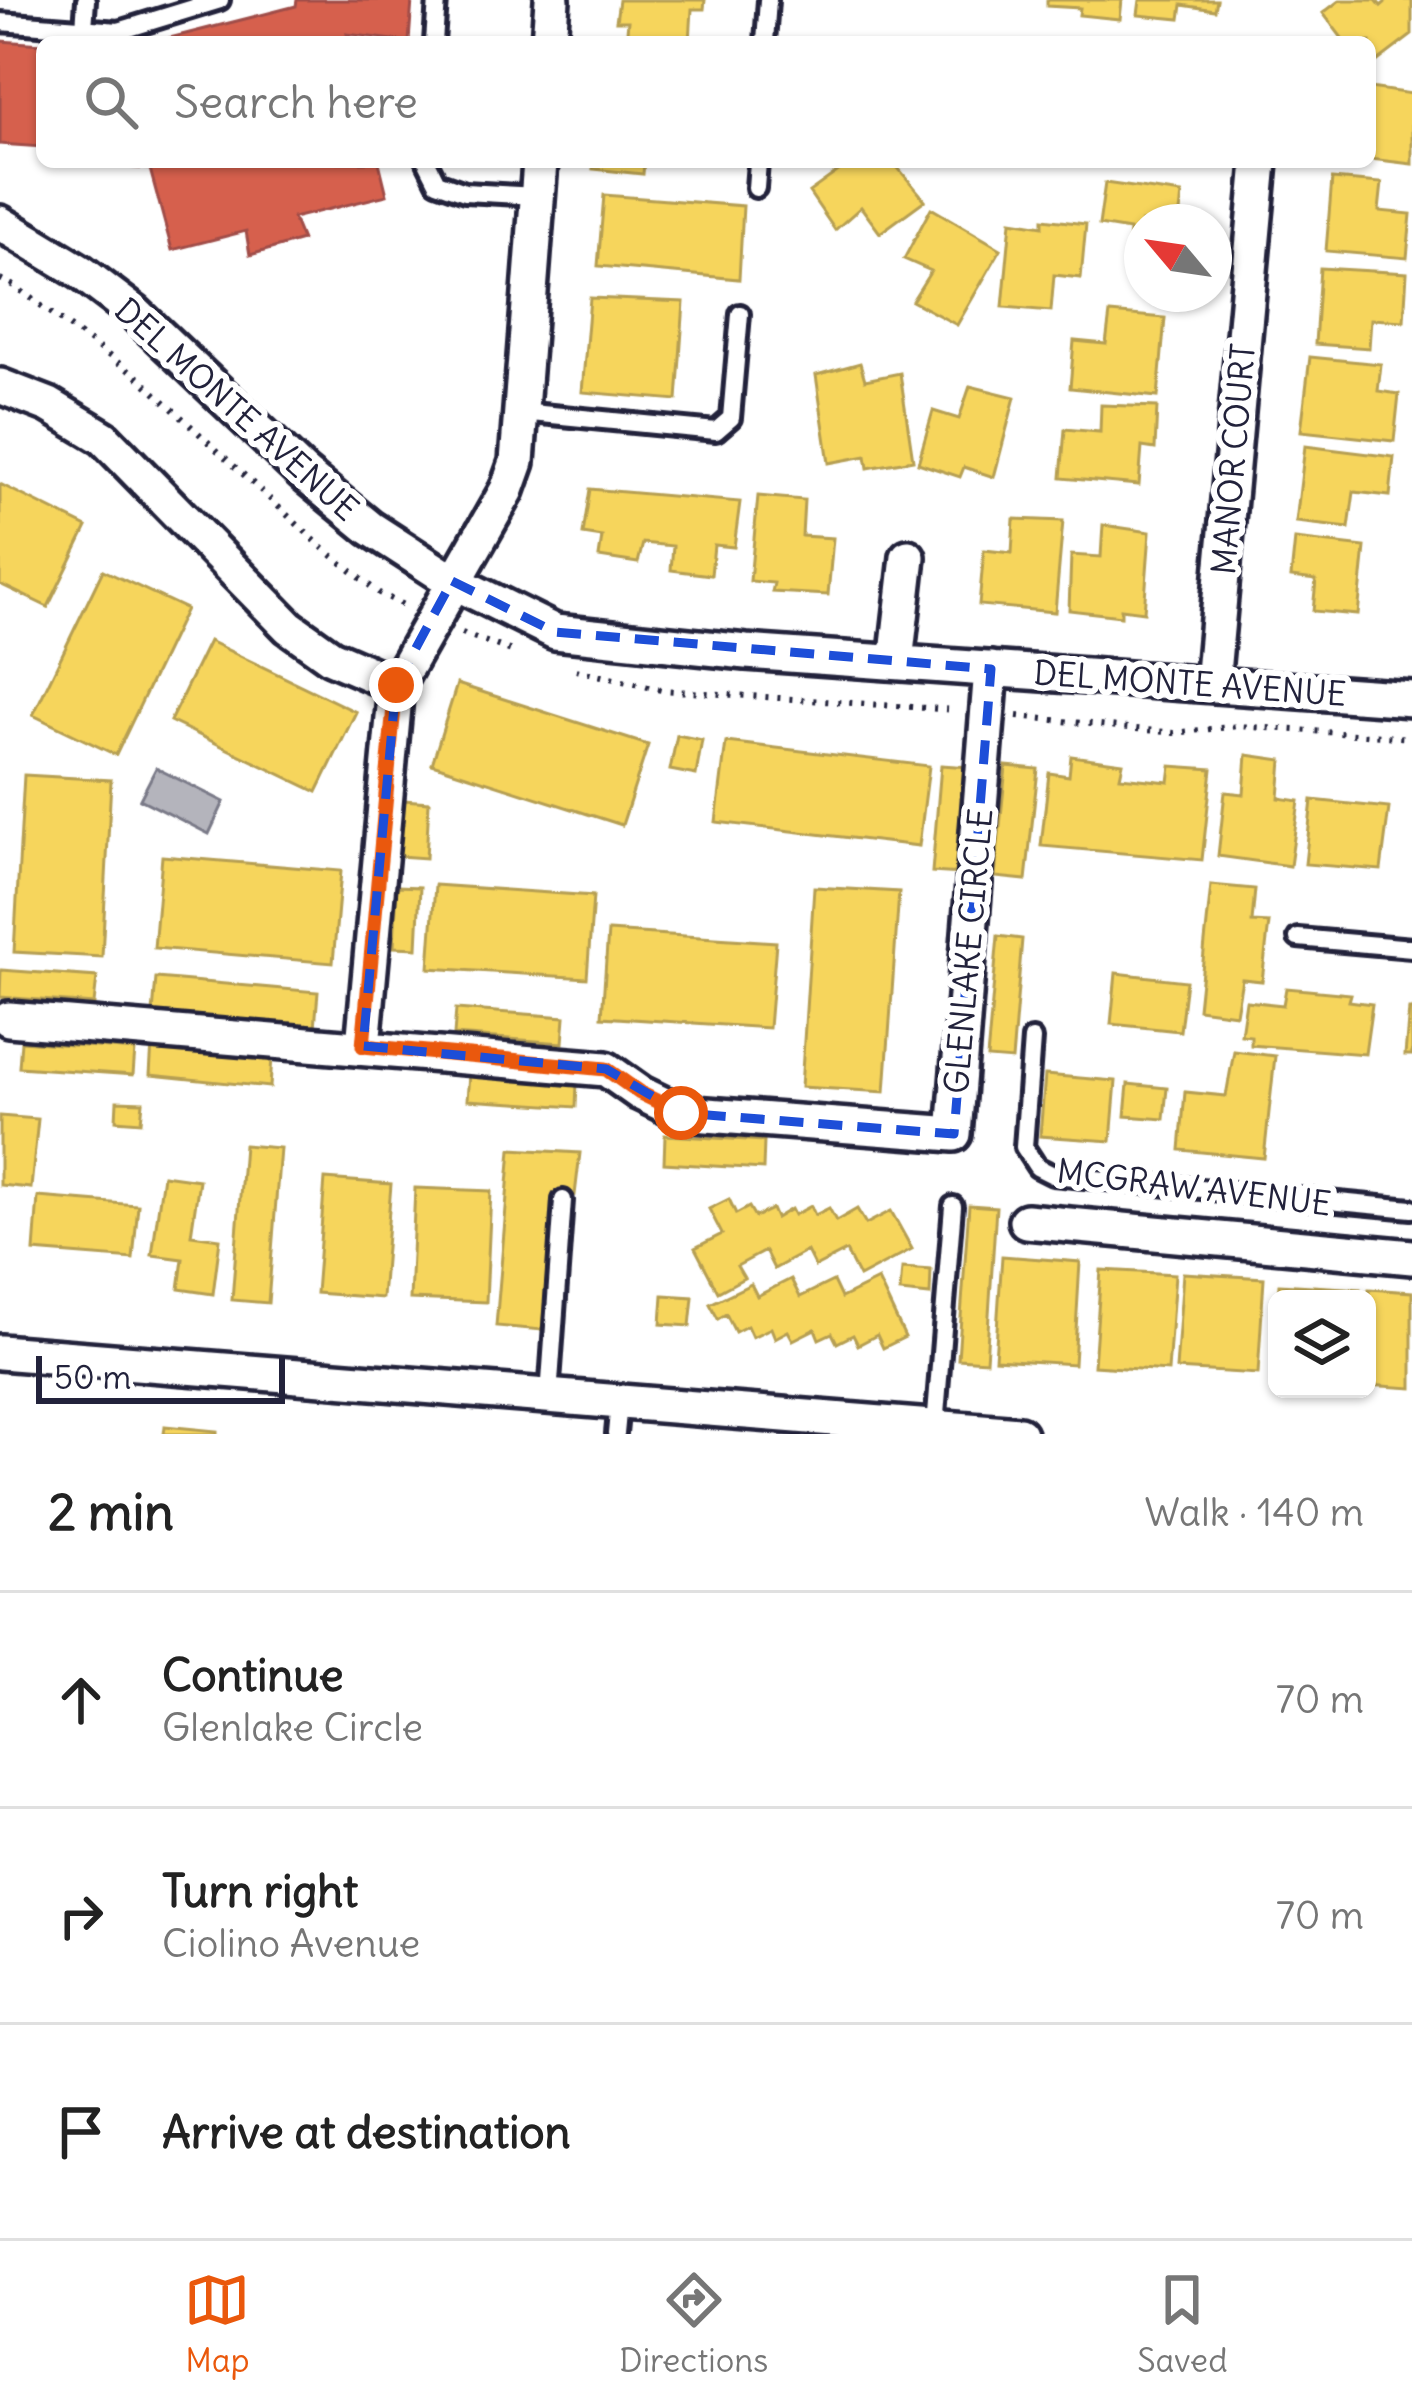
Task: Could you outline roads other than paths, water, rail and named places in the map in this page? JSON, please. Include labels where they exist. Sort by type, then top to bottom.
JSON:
[{"type":"street","points":[[550,36],[553,0]]},
{"type":"street","name":"MANOR COURT","points":[[1212,684],[1259,168]]},
{"type":"street","points":[[9,1019],[363,1046],[396,685],[507,490],[517,462],[539,179]]},
{"type":"street","name":"DEL MONTE AVENUE","points":[[0,224],[81,272],[135,313],[303,473],[370,528],[452,581],[554,632],[1412,699]]},
{"type":"street","points":[[0,386],[49,405],[104,438],[289,627],[331,657],[396,685]]},
{"type":"street","points":[[896,662],[908,557]]},
{"type":"street","name":"GLENLAKE CIRCLE","points":[[363,1046],[606,1069],[681,1113],[954,1133],[991,669]]},
{"type":"street","name":"MCGRAW AVENUE","points":[[1026,1221],[1412,1257]]},
{"type":"street","points":[[0,1352],[549,1396],[618,1418],[935,1427],[1019,1434]]},
{"type":"lane","points":[[84,28],[86,0]]},
{"type":"lane","points":[[0,22],[118,32],[171,8],[220,0]]},
{"type":"lane","points":[[434,36],[436,0]]},
{"type":"lane","points":[[765,36],[768,0]]},
{"type":"lane","points":[[430,168],[437,182],[465,192],[539,179]]},
{"type":"lane","points":[[756,188],[758,168]]},
{"type":"lane","points":[[521,412],[716,431],[731,418],[740,314]]},
{"type":"lane","points":[[1298,938],[1412,948]]},
{"type":"lane","name":"MCGRAW AVENUE","points":[[1032,1039],[1024,1147],[1037,1167],[1053,1175],[1412,1209]]},
{"type":"lane","points":[[549,1396],[563,1199]]},
{"type":"lane","points":[[935,1427],[953,1206]]}]
